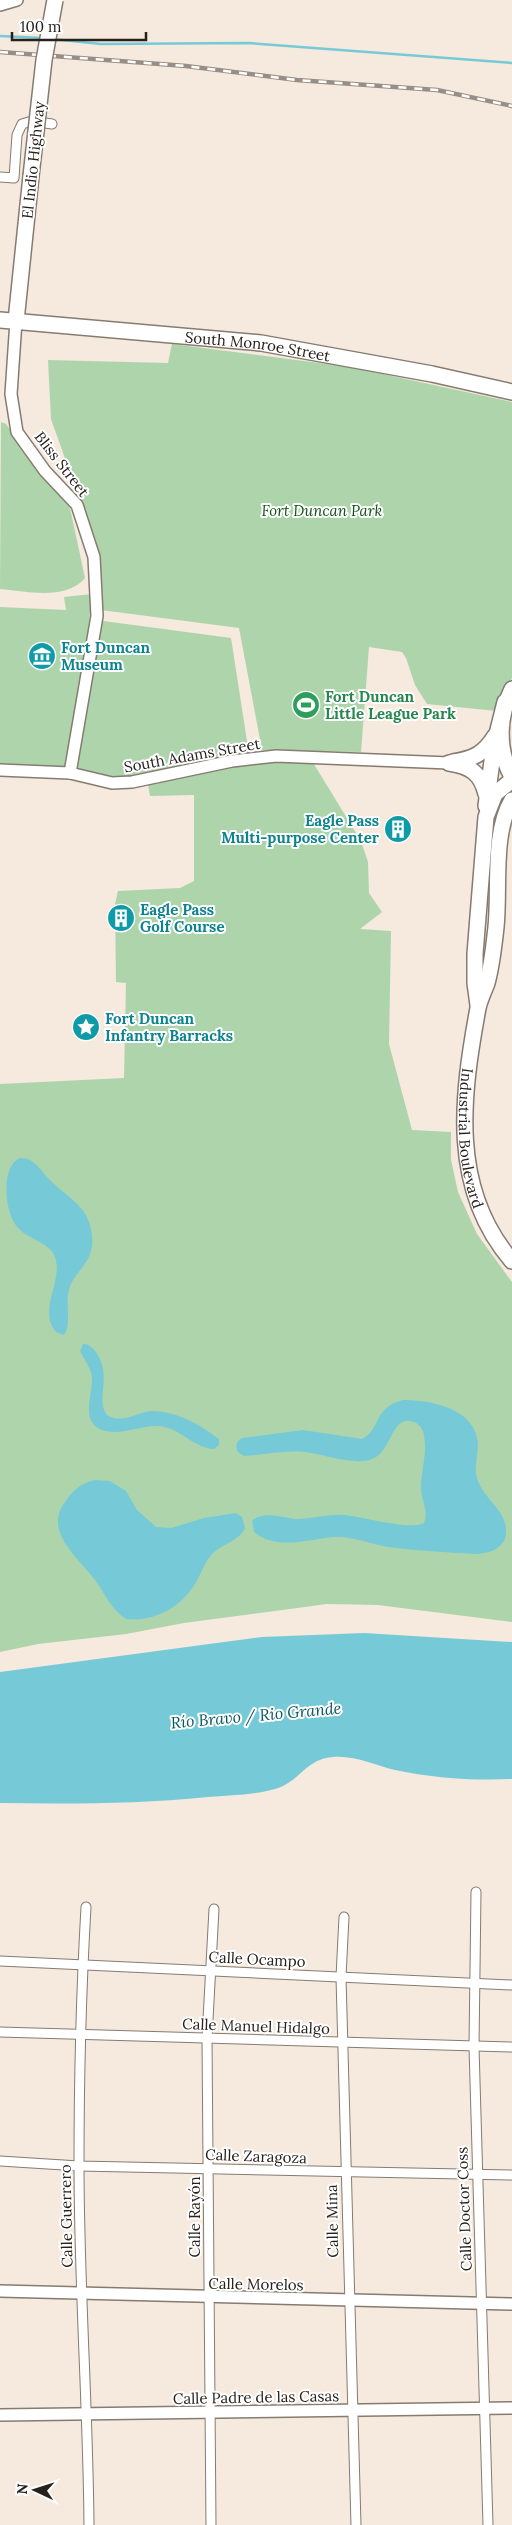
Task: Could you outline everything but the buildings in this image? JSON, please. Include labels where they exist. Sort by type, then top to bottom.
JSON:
[{"type":"main road","name":"El Indio Highway","points":[[16,321],[42,69],[55,0]]},
{"type":"main road","name":"South Monroe Street","points":[[0,320],[262,343],[423,372],[512,392]]},
{"type":"main road","points":[[486,817],[496,734],[509,696]]},
{"type":"main road","points":[[509,696],[501,738],[503,756],[512,778]]},
{"type":"main road","points":[[449,763],[473,758],[480,754],[496,734]]},
{"type":"main road","points":[[449,763],[465,766],[478,774],[487,800]]},
{"type":"main road","name":"Industrial Boulevard","points":[[479,1006],[475,983],[475,954],[487,809],[495,794],[512,778]]},
{"type":"main road","name":"Industrial Boulevard","points":[[512,800],[502,826],[496,926],[487,981],[479,1006],[466,1099],[467,1168],[473,1193],[485,1221],[512,1261]]},
{"type":"main road","points":[[501,842],[506,830],[512,824]]},
{"type":"street","points":[[0,5],[17,0]]},
{"type":"street","points":[[0,177],[14,178],[17,135],[22,124],[32,121],[52,124]]},
{"type":"street","name":"Bliss Street","points":[[16,321],[11,394],[17,432],[45,471],[77,505],[94,557],[97,616],[70,773]]},
{"type":"street","name":"South Adams Street","points":[[0,770],[70,773],[112,783],[132,782],[232,762],[276,756],[449,763]]},
{"type":"street","name":"Calle Doctor Coss","points":[[476,1892],[474,2047],[483,2408],[488,2525]]},
{"type":"street","name":"Calle Guerrero","points":[[86,1907],[80,2034],[79,2166],[82,2293],[88,2415],[89,2525]]},
{"type":"street","name":"Calle Rayón","points":[[211,2525],[207,2038],[209,1970],[214,1909]]},
{"type":"street","name":"Calle Mina","points":[[344,1917],[340,1977],[351,2411],[356,2525]]},
{"type":"street","name":"Calle Ocampo","points":[[0,1960],[512,1985]]},
{"type":"street","name":"Calle Manuel Hidalgo","points":[[0,2032],[512,2047]]},
{"type":"street","name":"Calle Zaragoza","points":[[0,2162],[345,2173],[512,2175]]},
{"type":"street","name":"Calle Morelos","points":[[0,2291],[208,2298],[512,2304]]},
{"type":"street","name":"Calle Padre de las Casas","points":[[0,2415],[512,2408]]},
{"type":"green space","name":"Fort Duncan Park","points":[[172,344],[350,367],[512,402],[512,678],[497,711],[427,704],[415,685],[406,658],[402,652],[369,647],[361,752],[262,750],[239,628],[101,610],[99,554],[51,419],[48,360],[168,363]]},
{"type":"green space","points":[[1,422],[6,424],[43,477],[70,508],[85,578],[67,590],[45,593],[0,589]]},
{"type":"green space","points":[[92,594],[85,657],[66,770],[0,767],[0,607],[66,610],[64,597]]},
{"type":"green space","points":[[96,620],[231,638],[249,754],[120,778],[78,769],[75,745]]},
{"type":"green space","name":"Eagle Pass Golf Course","points":[[271,761],[312,761],[361,841],[368,862],[369,893],[382,912],[360,929],[391,931],[389,1044],[412,1130],[451,1132],[451,1160],[458,1192],[477,1234],[512,1282],[512,1622],[378,1605],[327,1604],[184,1623],[126,1634],[38,1644],[0,1652],[0,1084],[124,1078],[126,983],[116,982],[115,904],[118,891],[180,888],[194,881],[194,795],[150,796],[148,784],[244,764]]},
{"type":"water","points":[[20,1158],[33,1162],[76,1203],[87,1216],[90,1225],[92,1249],[87,1261],[70,1285],[68,1325],[64,1335],[56,1332],[51,1323],[49,1313],[57,1272],[53,1253],[46,1246],[19,1229],[10,1213],[7,1202],[6,1191],[9,1170]]},
{"type":"water","points":[[83,1344],[92,1347],[101,1361],[104,1379],[103,1402],[107,1415],[119,1419],[153,1411],[170,1413],[204,1429],[219,1439],[219,1445],[214,1449],[207,1448],[171,1429],[159,1426],[115,1432],[103,1430],[95,1426],[89,1413],[92,1375],[80,1351]]},
{"type":"water","points":[[403,1400],[438,1404],[461,1414],[469,1422],[475,1432],[478,1444],[476,1467],[478,1481],[505,1522],[505,1539],[500,1546],[489,1552],[476,1554],[388,1547],[342,1537],[293,1542],[272,1541],[254,1532],[252,1521],[267,1515],[297,1519],[344,1515],[397,1524],[417,1525],[424,1523],[426,1511],[421,1483],[425,1440],[423,1431],[418,1424],[410,1421],[399,1425],[378,1456],[365,1461],[297,1452],[244,1456],[238,1452],[237,1447],[237,1442],[242,1438],[303,1430],[362,1439],[372,1430],[386,1408]]},
{"type":"water","points":[[95,1480],[110,1481],[126,1491],[137,1510],[156,1527],[171,1528],[204,1518],[236,1513],[242,1517],[245,1528],[239,1536],[212,1554],[195,1584],[182,1600],[156,1616],[126,1619],[112,1606],[95,1580],[65,1544],[60,1534],[58,1524],[59,1513],[65,1502],[81,1485]]},
{"type":"water","name":"Río Bravo / Rio Grande","points":[[364,1633],[512,1642],[512,1779],[438,1777],[395,1770],[357,1759],[333,1757],[323,1759],[309,1766],[284,1786],[242,1795],[130,1802],[0,1803],[0,1672],[262,1637]]},
{"type":"waterway","points":[[0,36],[42,38]]},
{"type":"waterway","points":[[52,39],[101,44],[249,43],[512,63]]},
{"type":"railway","points":[[0,52],[186,66],[297,80],[437,90],[512,106]]},
{"type":"place","name":"Fort Duncan Museum","points":[[42,656]]},
{"type":"place","name":"Fort Duncan Little League Park","points":[[306,705]]},
{"type":"place","name":"Eagle Pass Multi-purpose Center","points":[[398,829]]},
{"type":"place","name":"Eagle Pass Golf Course","points":[[121,918]]},
{"type":"place","name":"Fort Duncan Infantry Barracks","points":[[86,1027]]}]
